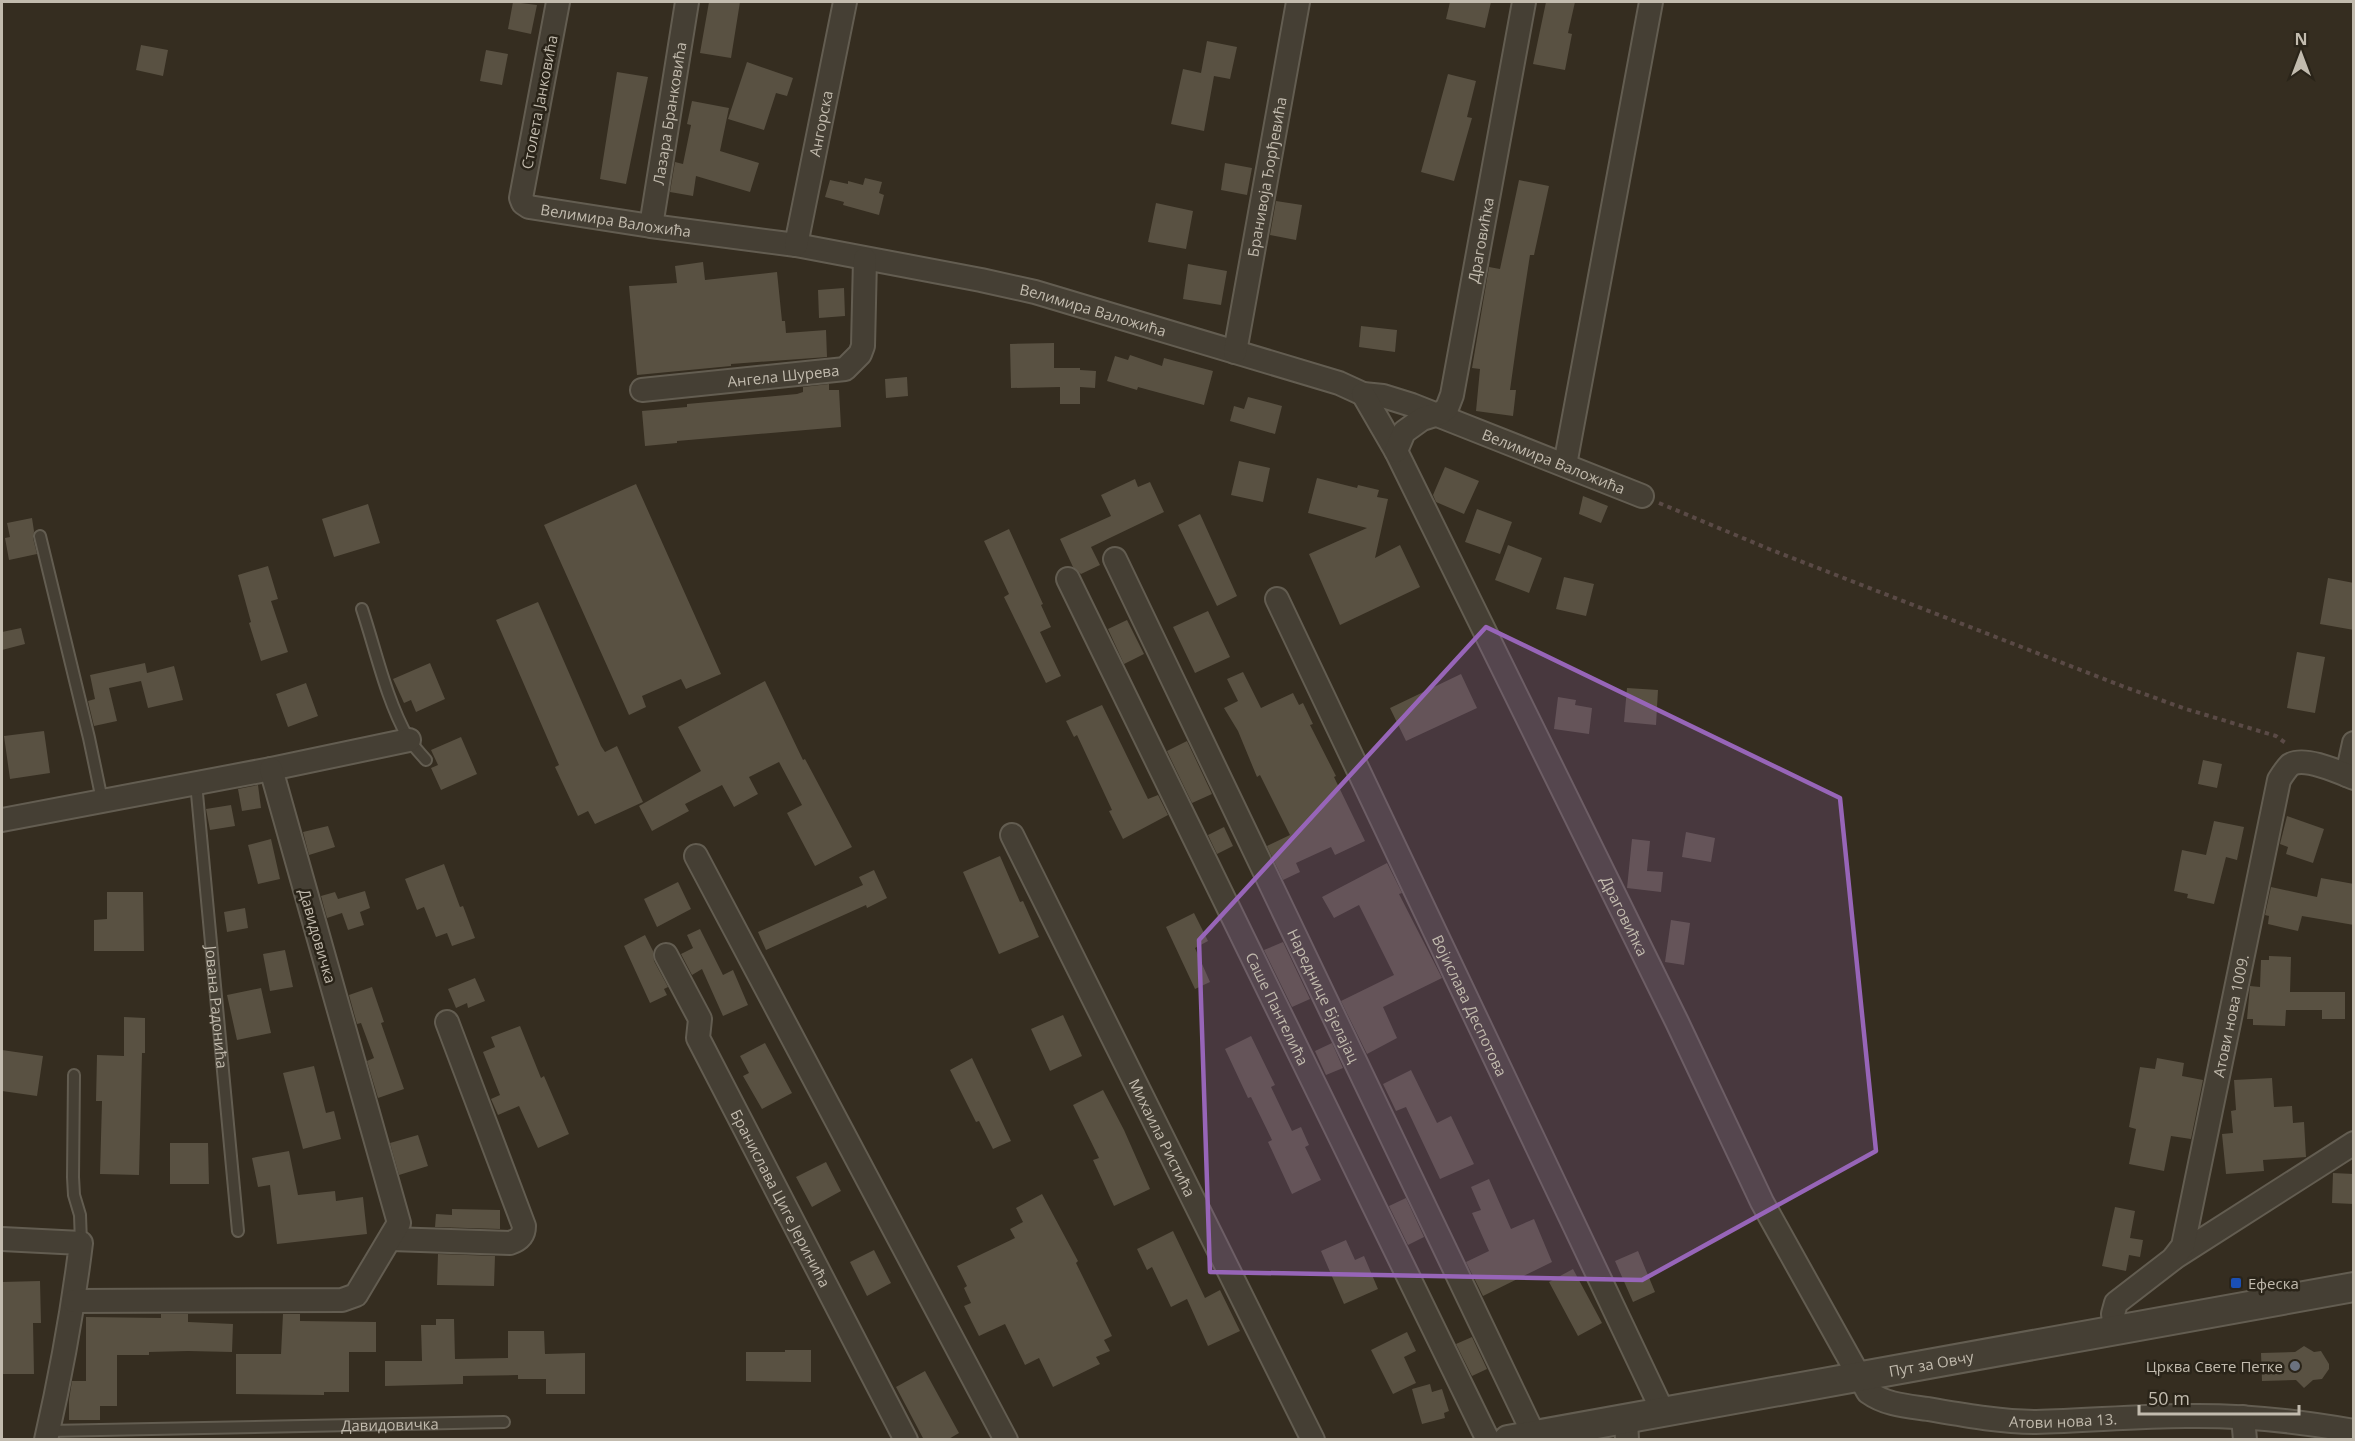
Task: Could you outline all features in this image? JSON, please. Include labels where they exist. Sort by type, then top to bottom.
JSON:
[{"type":"street","name":"Столета Јанковића","points":[[523,203],[521,198],[558,2]]},
{"type":"street","name":"Лазара Бранковића","points":[[651,226],[687,2]]},
{"type":"street","name":"Ангорска","points":[[796,245],[845,2]]},
{"type":"street","name":"Бранивоја Ђорђевића","points":[[1235,352],[1298,2]]},
{"type":"street","name":"Драговићка","points":[[1396,451],[1404,432],[1422,418],[1442,413],[1447,408],[1452,395],[1524,2]]},
{"type":"street","points":[[1565,465],[1651,2]]},
{"type":"street","name":"Велимира Валожића","points":[[523,203],[529,207],[651,226],[796,245],[1035,292],[1339,383],[1363,394],[1383,396],[1642,496]]},
{"type":"street","name":"Ангела Шурева","points":[[642,390],[845,369],[860,354],[863,346],[865,259]]},
{"type":"street","name":"Драговићка","points":[[1363,394],[1396,451],[1672,1012],[1762,1202],[1859,1376]]},
{"type":"street","name":"Нареднице Бјелајац","points":[[1115,559],[1521,1437]]},
{"type":"street","name":"Саше Пантелића","points":[[1068,579],[1488,1440]]},
{"type":"street","name":"Војислава Деспотова","points":[[1277,599],[1663,1412]]},
{"type":"street","points":[[2,820],[271,769],[409,740]]},
{"type":"street","name":"Атови нова 1009.","points":[[2115,1330],[2113,1314],[2116,1303],[2173,1258],[2183,1246],[2279,780],[2289,766],[2298,762],[2314,764],[2350,776],[2354,743]]},
{"type":"street","name":"Давидовичка","points":[[74,1301],[342,1300],[356,1295],[397,1228],[399,1217],[271,769]]},
{"type":"street","name":"Михаила Ристића","points":[[1011,835],[1313,1440]]},
{"type":"street","points":[[696,856],[1006,1440]]},
{"type":"street","name":"Бранислава Циге Јеринића","points":[[666,955],[700,1019],[698,1038],[906,1440]]},
{"type":"street","points":[[391,1239],[510,1243],[521,1238],[524,1232],[524,1226],[447,1022]]},
{"type":"street","points":[[2173,1258],[2354,1143]]},
{"type":"street","points":[[2,1239],[81,1243]]},
{"type":"street","name":"Давидовичка","points":[[47,1435],[74,1301],[81,1243]]},
{"type":"street","name":"Пут за Овчу","points":[[1521,1437],[1626,1429],[1663,1412],[2354,1287]]},
{"type":"street","name":"Атови нова 13.","points":[[1859,1376],[1868,1392],[1892,1404],[1963,1415],[2035,1431],[2187,1416],[2243,1417],[2313,1432],[2354,1431]]},
{"type":"street","points":[[2243,1417],[2244,1440]]},
{"type":"lane","points":[[40,536],[102,800]]},
{"type":"lane","points":[[363,609],[390,696],[409,740],[426,760]]},
{"type":"lane","name":"Јована Радонића","points":[[196,783],[238,1231]]},
{"type":"lane","points":[[74,1075],[73,1177],[74,1195],[80,1215],[81,1243]]},
{"type":"lane","name":"Давидовичка","points":[[47,1435],[504,1422]]},
{"type":"path","points":[[1642,496],[1780,553],[2122,686],[2186,709],[2276,736],[2314,764]]},
{"type":"highlighted area","points":[[1486,627],[1840,798],[1876,1151],[1642,1280],[1210,1272],[1199,940]]},
{"type":"building","points":[[513,2],[537,5],[531,34],[508,29]]},
{"type":"building","points":[[709,2],[740,2],[731,58],[700,53]]},
{"type":"building","points":[[1450,2],[1491,2],[1485,28],[1446,19]]},
{"type":"building","points":[[1546,2],[1575,2],[1568,33],[1572,34],[1565,70],[1533,64]]},
{"type":"building","points":[[1207,41],[1237,47],[1230,79],[1214,76],[1204,131],[1171,124],[1183,69],[1201,73]]},
{"type":"building","points":[[141,45],[168,50],[163,76],[136,70]]},
{"type":"building","points":[[486,50],[508,54],[502,85],[480,81]]},
{"type":"building","points":[[747,62],[793,78],[787,96],[776,93],[764,130],[728,119]]},
{"type":"building","points":[[617,72],[648,77],[626,184],[600,179]]},
{"type":"building","points":[[1448,74],[1476,81],[1467,117],[1472,118],[1454,181],[1421,172]]},
{"type":"building","points":[[692,101],[729,108],[720,151],[759,163],[750,192],[696,176],[693,196],[670,192],[675,162],[683,164],[691,125],[687,124]]},
{"type":"building","points":[[1225,163],[1252,168],[1247,195],[1221,190]]},
{"type":"building","points":[[865,178],[882,182],[879,193],[884,195],[879,215],[843,205],[844,202],[825,197],[830,180],[863,185]]},
{"type":"building","points":[[1519,180],[1549,186],[1534,255],[1530,255],[1510,390],[1516,390],[1513,416],[1476,411],[1480,369],[1472,368],[1489,267],[1500,269]]},
{"type":"building","points":[[1276,201],[1302,205],[1296,240],[1270,235]]},
{"type":"building","points":[[1156,203],[1193,211],[1186,249],[1148,242]]},
{"type":"building","points":[[703,262],[705,280],[777,272],[782,321],[785,321],[786,333],[826,330],[827,357],[731,364],[731,366],[637,375],[629,286],[677,283],[675,266]]},
{"type":"building","points":[[1188,264],[1227,271],[1221,305],[1183,299]]},
{"type":"building","points":[[844,288],[845,316],[819,318],[818,290]]},
{"type":"building","points":[[1361,326],[1397,330],[1395,352],[1359,347]]},
{"type":"building","points":[[1054,343],[1054,368],[1080,368],[1080,370],[1096,371],[1095,388],[1080,387],[1080,404],[1060,404],[1060,387],[1011,388],[1010,344]]},
{"type":"building","points":[[1130,355],[1162,366],[1164,358],[1213,371],[1204,405],[1107,381],[1115,356],[1128,360]]},
{"type":"building","points":[[907,377],[908,396],[886,398],[885,379]]},
{"type":"building","points":[[829,384],[829,390],[839,390],[841,427],[677,441],[677,443],[645,446],[642,411],[687,407],[687,404],[797,394],[803,392],[803,387]]},
{"type":"building","points":[[1248,397],[1282,406],[1275,434],[1230,421],[1234,406],[1244,409]]},
{"type":"building","points":[[1239,461],[1270,468],[1263,502],[1231,495]]},
{"type":"building","points":[[1445,467],[1479,481],[1464,514],[1436,502],[1433,495]]},
{"type":"building","points":[[1317,478],[1357,488],[1358,485],[1379,490],[1377,497],[1388,499],[1375,558],[1400,545],[1420,587],[1340,625],[1309,554],[1367,528],[1308,513]]},
{"type":"building","points":[[1135,479],[1138,487],[1150,482],[1164,512],[1091,547],[1100,565],[1081,574],[1073,567],[1060,539],[1111,516],[1101,495]]},
{"type":"building","points":[[636,484],[721,674],[686,689],[681,679],[642,696],[646,707],[629,715],[544,525]]},
{"type":"building","points":[[1583,496],[1608,506],[1601,523],[1579,514]]},
{"type":"building","points":[[368,504],[380,543],[334,557],[322,519]]},
{"type":"building","points":[[1477,509],[1512,522],[1500,554],[1465,542]]},
{"type":"building","points":[[1200,514],[1237,596],[1217,606],[1178,525]]},
{"type":"building","points":[[32,518],[37,554],[9,560],[5,538],[10,537],[7,523]]},
{"type":"building","points":[[1009,529],[1051,627],[1040,632],[1061,676],[1046,683],[1004,597],[1009,594],[984,541]]},
{"type":"building","points":[[1508,545],[1542,558],[1529,593],[1495,580]]},
{"type":"building","points":[[268,566],[278,599],[271,601],[288,652],[261,661],[238,575]]},
{"type":"building","points":[[1564,577],[1594,584],[1586,616],[1556,609]]},
{"type":"building","points":[[2328,578],[2354,583],[2354,630],[2320,624]]},
{"type":"building","points":[[538,602],[601,746],[605,752],[617,746],[643,802],[595,824],[588,811],[578,816],[555,767],[559,765],[496,620]]},
{"type":"building","points":[[1208,611],[1230,657],[1195,673],[1173,627]]},
{"type":"building","points":[[1127,620],[1144,654],[1124,664],[1108,629]]},
{"type":"building","points":[[21,628],[25,644],[2,650],[2,632]]},
{"type":"building","points":[[2297,652],[2325,657],[2315,713],[2287,708]]},
{"type":"building","points":[[145,663],[147,673],[174,666],[183,700],[148,708],[141,681],[109,688],[117,721],[94,726],[88,701],[95,699],[90,675]]},
{"type":"building","points":[[430,663],[445,699],[416,712],[411,700],[404,703],[393,679]]},
{"type":"building","points":[[1243,672],[1261,708],[1293,693],[1299,705],[1303,703],[1313,724],[1310,725],[1365,841],[1335,855],[1331,847],[1296,863],[1300,872],[1283,880],[1267,846],[1290,835],[1260,775],[1257,777],[1238,731],[1224,708],[1238,701],[1227,679]]},
{"type":"building","points":[[1461,674],[1477,708],[1406,741],[1390,708]]},
{"type":"building","points":[[765,681],[803,760],[805,759],[852,847],[815,866],[787,813],[802,805],[779,762],[749,777],[758,794],[734,807],[722,785],[685,804],[689,811],[652,831],[639,806],[701,771],[678,727]]},
{"type":"building","points":[[306,683],[318,716],[288,727],[276,694]]},
{"type":"building","points":[[1627,688],[1658,690],[1656,725],[1624,722]]},
{"type":"building","points":[[1558,697],[1576,700],[1575,705],[1592,708],[1589,734],[1554,729]]},
{"type":"building","points":[[1102,705],[1148,799],[1158,795],[1168,815],[1123,839],[1077,735],[1074,737],[1066,721]]},
{"type":"building","points":[[44,731],[50,773],[10,779],[4,736]]},
{"type":"building","points":[[461,737],[477,774],[441,790],[431,768],[438,765],[431,750]]},
{"type":"building","points":[[1187,741],[1212,794],[1192,803],[1167,751]]},
{"type":"building","points":[[2203,760],[2222,764],[2217,788],[2198,784]]},
{"type":"building","points":[[258,785],[261,808],[242,811],[238,789]]},
{"type":"building","points":[[231,805],[235,826],[210,830],[206,809]]},
{"type":"building","points":[[2287,816],[2324,829],[2313,863],[2286,854],[2288,847],[2280,844]]},
{"type":"building","points":[[2214,821],[2244,827],[2237,860],[2226,857],[2214,904],[2187,898],[2188,894],[2174,891],[2182,850],[2206,855]]},
{"type":"building","points":[[328,826],[335,847],[309,855],[303,832]]},
{"type":"building","points":[[1224,827],[1233,846],[1217,854],[1208,835]]},
{"type":"building","points":[[1686,832],[1715,838],[1711,862],[1682,857]]},
{"type":"building","points":[[271,839],[280,879],[258,884],[248,845]]},
{"type":"building","points":[[1632,839],[1650,841],[1647,871],[1663,872],[1661,892],[1627,888]]},
{"type":"building","points":[[1000,856],[1020,902],[1023,901],[1039,937],[999,954],[963,872]]},
{"type":"building","points":[[1387,863],[1402,893],[1399,894],[1442,978],[1383,1007],[1397,1038],[1367,1054],[1341,1001],[1394,975],[1359,905],[1334,918],[1322,897]]},
{"type":"building","points":[[444,864],[460,907],[463,906],[475,938],[452,946],[447,933],[436,937],[424,907],[417,910],[405,879]]},
{"type":"building","points":[[874,870],[887,898],[867,908],[866,905],[766,950],[758,932],[863,885],[859,877]]},
{"type":"building","points":[[2321,878],[2354,884],[2354,925],[2302,916],[2298,931],[2268,924],[2269,916],[2265,915],[2271,887],[2317,897]]},
{"type":"building","points":[[678,882],[691,909],[657,927],[644,899]]},
{"type":"building","points":[[365,891],[370,908],[360,912],[364,925],[348,930],[342,913],[327,918],[321,896],[335,892],[338,899]]},
{"type":"building","points":[[107,892],[143,892],[144,951],[94,951],[94,920],[107,919]]},
{"type":"building","points":[[245,908],[248,928],[227,932],[224,912]]},
{"type":"building","points":[[1194,913],[1208,941],[1195,948],[1210,982],[1195,989],[1166,927]]},
{"type":"building","points":[[1671,920],[1690,923],[1684,965],[1665,962]]},
{"type":"building","points":[[700,929],[723,975],[733,970],[748,1005],[723,1016],[702,969],[692,975],[681,954],[693,948],[687,935]]},
{"type":"building","points":[[645,935],[653,951],[654,961],[668,987],[664,989],[667,995],[650,1003],[624,946]]},
{"type":"building","points":[[1283,942],[1310,999],[1292,1007],[1264,950]]},
{"type":"building","points":[[285,950],[293,987],[270,991],[263,954]]},
{"type":"building","points":[[2269,956],[2291,957],[2290,992],[2345,992],[2345,1019],[2322,1019],[2322,1010],[2286,1010],[2285,1026],[2253,1025],[2253,1019],[2247,1019],[2250,986],[2260,987],[2261,960],[2269,960]]},
{"type":"building","points":[[475,978],[485,1001],[468,1008],[467,1003],[456,1008],[448,989]]},
{"type":"building","points":[[372,987],[384,1022],[381,1023],[404,1089],[378,1098],[367,1061],[374,1058],[361,1023],[357,1024],[349,995]]},
{"type":"building","points":[[261,988],[271,1033],[237,1040],[227,995]]},
{"type":"building","points":[[1063,1015],[1082,1056],[1050,1071],[1031,1029]]},
{"type":"building","points":[[124,1017],[145,1018],[139,1175],[100,1174],[102,1101],[96,1101],[97,1055],[124,1056]]},
{"type":"building","points":[[520,1026],[541,1078],[544,1076],[569,1134],[538,1148],[519,1106],[498,1115],[491,1099],[500,1095],[483,1052],[495,1047],[491,1037]]},
{"type":"building","points":[[1251,1036],[1275,1085],[1271,1087],[1292,1131],[1301,1127],[1309,1145],[1305,1147],[1321,1180],[1292,1194],[1268,1142],[1272,1140],[1251,1097],[1248,1098],[1225,1049]]},
{"type":"building","points":[[765,1043],[792,1093],[762,1109],[743,1076],[749,1073],[740,1056]]},
{"type":"building","points":[[1332,1043],[1343,1068],[1326,1075],[1315,1051]]},
{"type":"building","points":[[2,1050],[43,1056],[37,1096],[2,1091]]},
{"type":"building","points":[[972,1058],[1011,1141],[993,1149],[979,1121],[976,1122],[950,1070]]},
{"type":"building","points":[[2157,1058],[2184,1063],[2182,1076],[2203,1080],[2191,1139],[2171,1136],[2164,1171],[2129,1164],[2136,1129],[2129,1127],[2140,1067],[2155,1069]]},
{"type":"building","points":[[314,1066],[326,1113],[334,1111],[341,1139],[303,1149],[283,1073]]},
{"type":"building","points":[[1411,1070],[1437,1123],[1451,1116],[1474,1164],[1440,1179],[1406,1107],[1396,1111],[1383,1084]]},
{"type":"building","points":[[2272,1078],[2274,1107],[2292,1106],[2293,1123],[2304,1122],[2306,1157],[2263,1160],[2264,1171],[2226,1174],[2222,1134],[2233,1133],[2231,1111],[2236,1110],[2234,1080]]},
{"type":"building","points":[[1103,1090],[1124,1130],[1150,1189],[1114,1206],[1093,1160],[1099,1158],[1073,1105]]},
{"type":"building","points":[[418,1135],[428,1166],[399,1175],[390,1143]]},
{"type":"building","points":[[170,1143],[208,1143],[209,1184],[170,1184]]},
{"type":"building","points":[[289,1151],[298,1195],[335,1191],[336,1201],[363,1197],[367,1234],[277,1244],[270,1185],[258,1187],[252,1158]]},
{"type":"building","points":[[826,1162],[841,1191],[812,1207],[796,1177]]},
{"type":"building","points":[[2333,1173],[2354,1174],[2354,1204],[2332,1203]]},
{"type":"building","points":[[1489,1179],[1511,1229],[1534,1219],[1552,1262],[1483,1296],[1466,1262],[1489,1251],[1472,1213],[1481,1210],[1471,1187]]},
{"type":"building","points":[[1042,1194],[1078,1261],[1076,1263],[1112,1336],[1104,1340],[1110,1351],[1096,1357],[1100,1364],[1053,1387],[1039,1358],[1025,1365],[1005,1324],[979,1336],[964,1306],[971,1303],[964,1288],[967,1286],[957,1266],[1015,1238],[1010,1229],[1023,1222],[1016,1208]]},
{"type":"building","points":[[1406,1198],[1424,1237],[1408,1245],[1389,1206]]},
{"type":"building","points":[[2115,1207],[2135,1211],[2130,1238],[2143,1240],[2140,1257],[2129,1255],[2126,1271],[2102,1266]]},
{"type":"building","points":[[452,1209],[500,1210],[500,1229],[435,1227],[436,1214],[452,1215]]},
{"type":"building","points":[[1173,1231],[1205,1298],[1220,1290],[1240,1331],[1208,1346],[1187,1299],[1171,1307],[1152,1267],[1147,1270],[1137,1249]]},
{"type":"building","points":[[1346,1240],[1355,1260],[1364,1256],[1378,1289],[1344,1304],[1321,1251]]},
{"type":"building","points":[[874,1250],[891,1283],[867,1296],[850,1262]]},
{"type":"building","points":[[1638,1251],[1655,1292],[1633,1302],[1615,1261]]},
{"type":"building","points":[[438,1254],[495,1256],[494,1286],[437,1285]]},
{"type":"building","points":[[1573,1269],[1602,1323],[1578,1336],[1549,1282]]},
{"type":"building","points":[[40,1281],[41,1323],[33,1323],[34,1374],[2,1374],[2,1282]]},
{"type":"building","points":[[161,1314],[188,1314],[188,1322],[233,1324],[232,1352],[149,1352],[149,1355],[117,1355],[117,1406],[100,1406],[100,1420],[69,1420],[72,1381],[86,1381],[86,1317],[161,1318]]},
{"type":"building","points":[[283,1314],[300,1314],[300,1321],[376,1322],[376,1352],[349,1352],[349,1392],[324,1392],[324,1395],[236,1394],[236,1354],[281,1354]]},
{"type":"building","points":[[436,1319],[454,1319],[455,1359],[508,1358],[508,1331],[544,1331],[545,1354],[585,1353],[585,1394],[546,1394],[546,1379],[518,1379],[518,1375],[463,1376],[463,1384],[385,1386],[385,1361],[422,1361],[421,1325],[436,1325]]},
{"type":"building","points":[[1407,1332],[1416,1351],[1404,1357],[1416,1383],[1393,1394],[1371,1350]]},
{"type":"building","points":[[1472,1337],[1487,1369],[1472,1376],[1456,1344]]},
{"type":"building","name":"Црква Свете Петке","points":[[2304,1346],[2314,1352],[2321,1351],[2329,1364],[2329,1369],[2322,1379],[2313,1380],[2304,1388],[2296,1380],[2262,1381],[2261,1353],[2295,1352]]},
{"type":"building","points":[[785,1350],[811,1350],[811,1382],[746,1381],[746,1352],[785,1352]]},
{"type":"building","points":[[925,1371],[959,1433],[947,1440],[924,1440],[896,1387]]},
{"type":"building","points":[[1430,1384],[1432,1392],[1442,1389],[1449,1411],[1444,1413],[1445,1418],[1422,1424],[1412,1389]]},
{"type":"place","name":"Ефеска","points":[[2236,1283]]},
{"type":"place","name":"Црква Свете Петке","points":[[2295,1366]]}]
